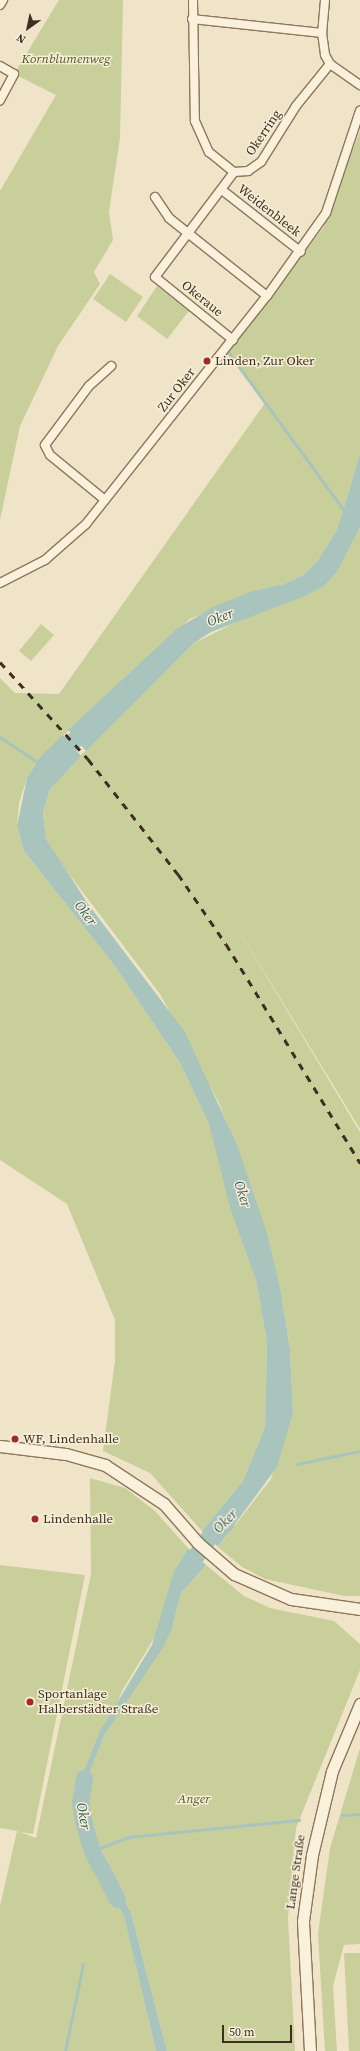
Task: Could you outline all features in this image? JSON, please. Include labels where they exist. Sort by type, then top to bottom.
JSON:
[{"type":"main road","points":[[0,1446],[90,1459],[147,1490],[214,1559],[234,1574],[291,1599],[359,1609]]},
{"type":"main road","name":"Lange Straße","points":[[310,2051],[303,1921],[312,1855],[332,1771],[360,1704]]},
{"type":"street","points":[[0,5],[3,0]]},
{"type":"street","points":[[188,233],[222,190],[234,172],[209,152],[195,121],[192,19],[193,0]]},
{"type":"street","points":[[325,0],[322,45],[330,64],[360,85]]},
{"type":"street","points":[[192,19],[322,33]]},
{"type":"street","name":"Okerring","points":[[234,172],[248,171],[261,162],[296,106],[330,64]]},
{"type":"street","points":[[0,66],[14,74],[0,100]]},
{"type":"street","name":"Zur Oker","points":[[0,583],[21,574],[60,548],[105,500],[233,340],[301,252],[326,213],[360,111]]},
{"type":"street","name":"Weidenbleek","points":[[222,190],[301,252]]},
{"type":"street","points":[[155,197],[169,218],[267,296]]},
{"type":"street","name":"Okeraue","points":[[188,233],[155,277],[233,340]]},
{"type":"street","points":[[105,500],[50,455],[45,445],[89,386],[111,366]]},
{"type":"green space","name":"Kornblumenweg","points":[[59,0],[123,0],[120,138],[109,212],[113,240],[94,272],[100,284],[58,346],[20,426],[0,520],[0,191],[56,95],[14,74]]},
{"type":"green space","points":[[360,131],[360,454],[337,530],[318,560],[303,575],[284,584],[252,591],[190,619],[40,757],[27,778],[19,803],[17,826],[24,851],[114,965],[180,1063],[209,1124],[256,1280],[267,1343],[265,1427],[243,1481],[202,1531],[150,1473],[103,1451],[115,1360],[115,1320],[67,1204],[0,1160],[0,678],[15,693],[59,694],[265,403],[228,352],[323,228]]},
{"type":"green space","points":[[110,274],[143,297],[126,322],[93,299]]},
{"type":"green space","points":[[157,286],[189,311],[167,339],[137,316]]},
{"type":"green space","points":[[360,528],[360,1129],[227,911],[360,1132],[360,1596],[344,1596],[265,1579],[242,1567],[218,1547],[271,1479],[293,1413],[290,1350],[281,1292],[257,1204],[219,1103],[160,994],[56,857],[46,839],[43,813],[50,789],[69,767],[194,643],[337,572]]},
{"type":"green space","points":[[41,624],[54,635],[31,661],[19,651]]},
{"type":"green space","points":[[90,1478],[125,1488],[155,1511],[188,1548],[174,1571],[159,1630],[122,1691],[79,1796],[90,1846],[124,1917],[156,2051],[0,2051],[0,1906],[17,1831],[0,1828],[0,1565],[85,1575],[33,1834],[20,1832],[36,1838],[91,1574]]},
{"type":"green space","name":"Anger","points":[[206,1565],[244,1596],[270,1608],[334,1621],[360,1644],[360,1670],[296,1828],[288,1918],[295,2051],[167,2051],[131,1913],[89,1822],[85,1799],[87,1779],[105,1734],[172,1629],[181,1593]]},
{"type":"green space","points":[[360,1748],[360,1944],[344,1945],[333,1986],[337,2051],[325,2051],[318,1934],[330,1848]]},
{"type":"green space","points":[[344,1953],[360,1953],[360,2051],[349,2051]]},
{"type":"water","points":[[360,454],[360,528],[337,572],[324,586],[305,596],[211,632],[194,643],[86,751],[68,730],[178,628],[213,607],[252,591],[284,584],[303,575],[318,560],[337,530]]},
{"type":"water","points":[[63,735],[81,756],[50,789],[43,813],[46,839],[88,904],[185,1032],[237,1145],[267,1233],[281,1292],[290,1350],[293,1413],[277,1467],[218,1547],[202,1531],[243,1481],[265,1427],[267,1343],[256,1280],[231,1211],[209,1124],[180,1063],[114,965],[24,851],[17,826],[27,778],[40,757]]},
{"type":"water","points":[[188,1548],[206,1565],[181,1593],[172,1629],[162,1649],[105,1734],[87,1779],[85,1799],[98,1847],[131,1913],[167,2051],[156,2051],[124,1917],[90,1846],[79,1796],[82,1776],[100,1731],[152,1645],[174,1571]]},
{"type":"waterway","points":[[228,352],[345,512]]},
{"type":"waterway","name":"Oker","points":[[54,761],[91,722]]},
{"type":"waterway","points":[[0,737],[40,764]]},
{"type":"waterway","points":[[297,1464],[360,1451]]},
{"type":"waterway","name":"Oker","points":[[183,1574],[208,1538],[226,1523]]},
{"type":"waterway","name":"Oker","points":[[84,1778],[80,1802],[84,1825],[92,1851],[117,1899]]},
{"type":"waterway","points":[[342,1815],[360,1814]]},
{"type":"waterway","points":[[92,1851],[128,1837],[299,1820]]},
{"type":"waterway","points":[[65,2051],[83,1964]]},
{"type":"railway","points":[[0,662],[88,759],[178,874],[226,944],[360,1163]]},
{"type":"place","name":"Linden, Zur Oker","points":[[207,361]]},
{"type":"place","name":"WF, Lindenhalle","points":[[15,1439]]},
{"type":"place","name":"Lindenhalle","points":[[35,1519]]},
{"type":"place","name":"Sportanlage Halberstädter Straße","points":[[30,1702]]}]
